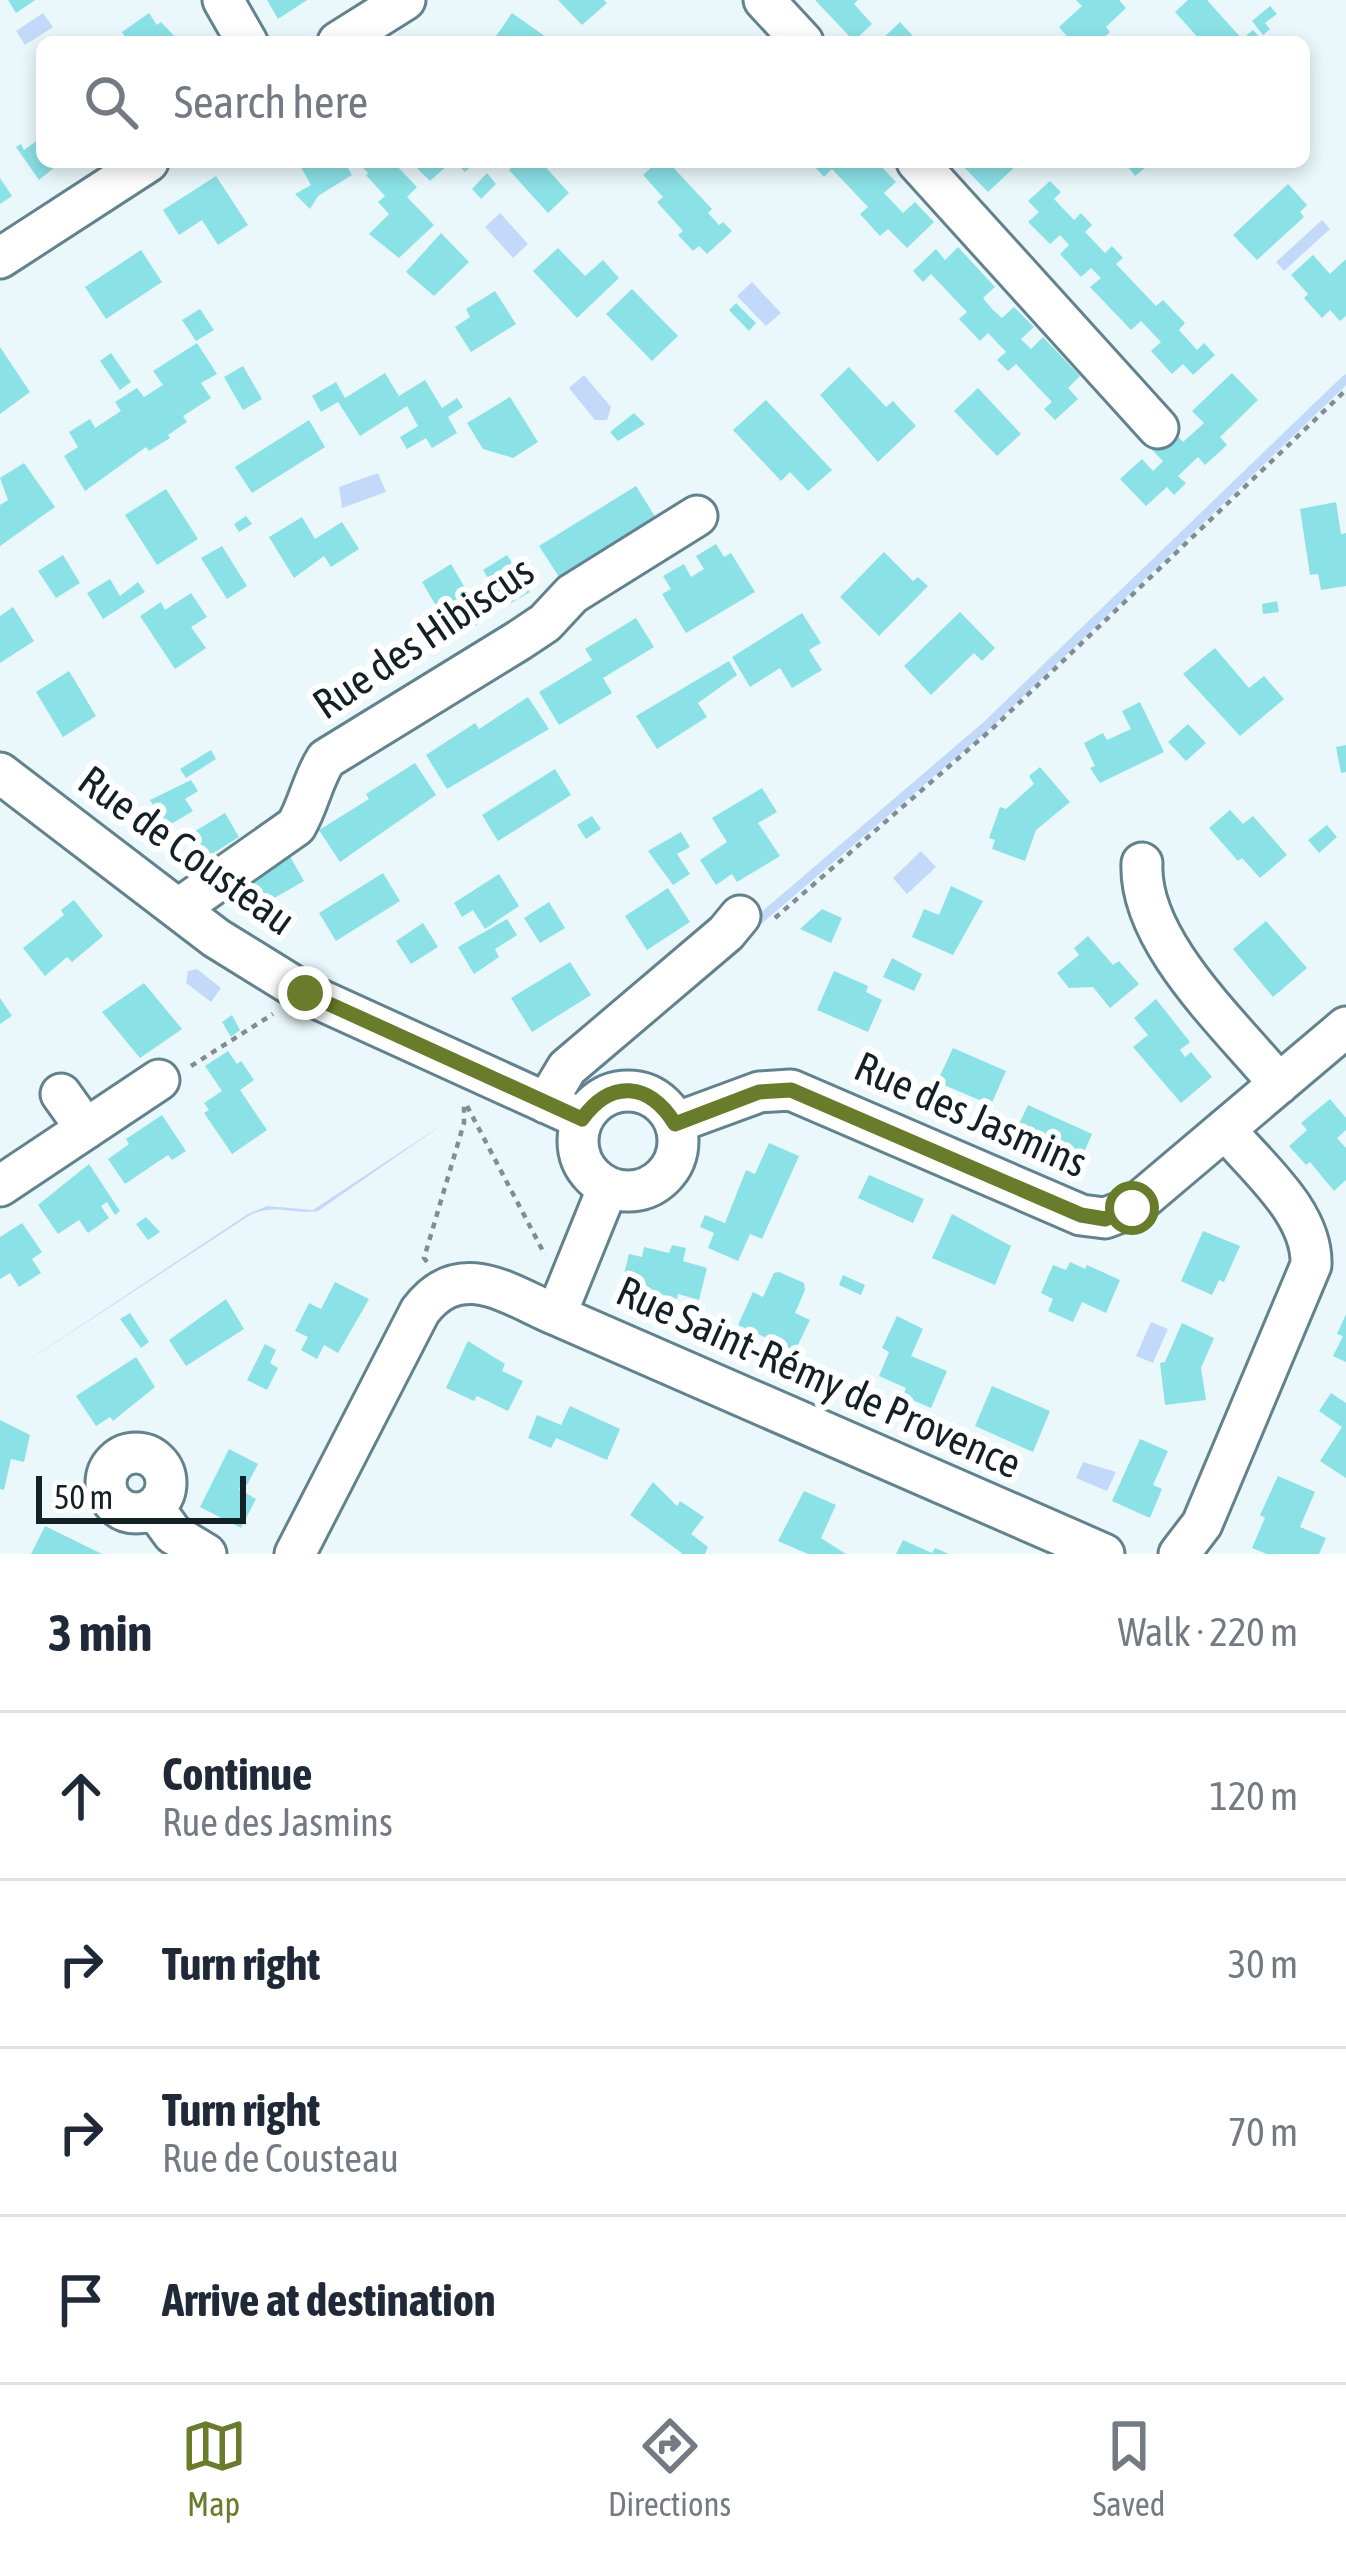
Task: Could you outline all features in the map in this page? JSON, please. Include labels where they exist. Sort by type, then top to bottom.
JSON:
[{"type":"street","points":[[223,0],[244,36]]},
{"type":"street","points":[[348,36],[405,0]]},
{"type":"street","points":[[764,0],[797,36]]},
{"type":"street","points":[[0,258],[139,168]]},
{"type":"street","points":[[922,168],[1158,428]]},
{"type":"street","name":"Rue des Hibiscus","points":[[178,909],[296,826],[326,759],[518,641],[572,594],[698,516]]},
{"type":"street","name":"Rue de Cousteau","points":[[0,773],[216,938],[305,993],[582,1119]]},
{"type":"street","points":[[1142,863],[1141,882],[1161,939],[1279,1084]]},
{"type":"street","points":[[546,1103],[567,1068],[726,933],[751,923]]},
{"type":"street","name":"Rue des Jasmins","points":[[675,1124],[759,1092],[791,1090],[1094,1219],[1105,1219],[1132,1208],[1346,1027]]},
{"type":"street","points":[[0,1186],[160,1080]]},
{"type":"street","points":[[630,1090],[649,1095],[675,1124],[678,1139],[668,1171],[641,1189],[608,1187],[581,1162],[577,1143],[582,1119],[594,1103],[611,1093],[630,1090]]},
{"type":"street","points":[[61,1094],[86,1129]]},
{"type":"street","points":[[1179,1554],[1202,1524],[1311,1264],[1310,1241],[1297,1215],[1225,1129]]},
{"type":"street","name":"Rue Saint-Rémy de Provence","points":[[608,1187],[556,1315],[1104,1554]]},
{"type":"street","points":[[295,1554],[420,1311],[442,1289],[461,1283],[486,1284],[556,1315]]},
{"type":"street","points":[[154,1508],[173,1534],[206,1554]]},
{"type":"path","points":[[751,923],[992,729],[1346,390]]},
{"type":"path","points":[[160,1080],[172,1078],[285,1007]]},
{"type":"path","points":[[442,1289],[424,1258],[464,1123],[464,1101],[550,1264]]},
{"type":"water","points":[[43,13],[53,27],[25,45],[16,31]]},
{"type":"water","points":[[500,213],[528,244],[513,258],[485,227]]},
{"type":"water","points":[[1322,220],[1330,229],[1284,271],[1276,262]]},
{"type":"water","points":[[752,282],[781,313],[766,326],[737,296]]},
{"type":"water","points":[[584,375],[611,407],[607,420],[595,420],[569,388]]},
{"type":"water","points":[[378,473],[386,492],[342,508],[339,487]]},
{"type":"water","points":[[921,851],[936,867],[907,894],[893,878]]},
{"type":"water","points":[[197,969],[221,988],[211,1002],[186,983],[188,971]]},
{"type":"water","points":[[449,1120],[318,1211],[267,1210],[250,1215],[0,1379],[248,1214],[267,1206],[313,1210]]},
{"type":"water","points":[[1151,1322],[1168,1329],[1153,1363],[1136,1356]]},
{"type":"water","points":[[1083,1462],[1116,1472],[1107,1491],[1076,1478]]},
{"type":"building","points":[[8,0],[35,0],[16,13]]},
{"type":"building","points":[[267,0],[307,0],[278,19]]},
{"type":"building","points":[[558,0],[604,0],[607,3],[582,25]]},
{"type":"building","points":[[815,0],[858,0],[854,4],[872,24],[859,36],[849,36]]},
{"type":"building","points":[[1076,0],[1119,0],[1126,8],[1106,27],[1110,32],[1106,36],[1067,36],[1059,27],[1082,6]]},
{"type":"building","points":[[1188,0],[1207,0],[1239,36],[1197,36],[1175,12]]},
{"type":"building","points":[[1270,6],[1277,14],[1265,23],[1270,29],[1263,35],[1252,21]]},
{"type":"building","points":[[149,13],[174,36],[124,36],[122,32]]},
{"type":"building","points":[[512,13],[545,36],[496,36]]},
{"type":"building","points":[[900,22],[912,35],[911,36],[885,36]]},
{"type":"building","points":[[36,141],[36,168],[54,168],[39,180],[16,147],[21,144],[24,150]]},
{"type":"building","points":[[301,168],[348,168],[352,175],[318,196],[310,209],[295,194],[311,185]]},
{"type":"building","points":[[363,168],[399,168],[417,187],[407,197],[434,225],[399,258],[369,234],[389,214],[378,202],[385,196]]},
{"type":"building","points":[[417,168],[445,168],[430,181]]},
{"type":"building","points":[[546,168],[569,193],[548,213],[509,170]]},
{"type":"building","points":[[651,168],[674,168],[712,209],[708,213],[719,225],[723,222],[732,231],[707,254],[699,246],[693,251],[678,235],[683,231],[657,202],[663,197],[643,175]]},
{"type":"building","points":[[816,168],[883,168],[896,182],[884,193],[903,213],[915,202],[934,222],[907,248],[888,229],[880,236],[860,214],[868,207],[832,169],[824,177]]},
{"type":"building","points":[[965,168],[1014,168],[988,192]]},
{"type":"building","points":[[487,173],[496,184],[481,199],[472,189]]},
{"type":"building","points":[[216,176],[248,225],[218,245],[202,220],[179,235],[163,210]]},
{"type":"building","points":[[0,178],[12,196],[0,204]]},
{"type":"building","points":[[1050,181],[1061,192],[1054,199],[1074,220],[1081,213],[1092,225],[1085,232],[1105,253],[1112,246],[1123,258],[1116,264],[1156,306],[1163,300],[1185,323],[1179,330],[1197,350],[1204,343],[1215,355],[1193,375],[1183,364],[1172,374],[1151,351],[1161,342],[1141,321],[1131,330],[1090,287],[1101,278],[1091,268],[1081,277],[1060,254],[1069,245],[1060,235],[1050,244],[1028,222],[1039,212],[1028,201]]},
{"type":"building","points":[[1288,184],[1307,205],[1300,212],[1304,217],[1257,260],[1233,235]]},
{"type":"building","points":[[441,233],[469,262],[434,296],[406,272]]},
{"type":"building","points":[[958,247],[995,287],[983,298],[992,309],[1002,318],[1014,307],[1034,327],[1021,339],[1031,349],[1043,337],[1080,376],[1068,388],[1078,399],[1055,420],[1044,409],[1052,402],[1016,364],[1008,371],[997,360],[1006,352],[988,333],[980,341],[959,319],[967,312],[931,274],[923,282],[913,271],[936,249],[945,260]]},
{"type":"building","points":[[558,248],[585,276],[603,260],[619,278],[577,318],[533,271]]},
{"type":"building","points":[[141,250],[162,282],[106,319],[85,287]]},
{"type":"building","points":[[1313,255],[1330,274],[1346,259],[1346,316],[1340,321],[1330,310],[1322,318],[1291,275]]},
{"type":"building","points":[[632,289],[678,336],[652,361],[606,314]]},
{"type":"building","points":[[495,291],[516,324],[471,352],[455,327],[470,317],[466,309]]},
{"type":"building","points":[[736,303],[756,323],[749,331],[729,310]]},
{"type":"building","points":[[200,309],[214,330],[196,341],[182,320]]},
{"type":"building","points":[[197,343],[217,374],[201,383],[211,398],[183,416],[187,422],[170,438],[149,451],[146,447],[85,491],[64,456],[78,447],[69,432],[90,419],[95,428],[121,411],[115,402],[137,388],[144,397],[163,385],[153,371]]},
{"type":"building","points":[[0,347],[30,392],[0,414]]},
{"type":"building","points":[[111,353],[131,382],[120,390],[100,361]]},
{"type":"building","points":[[243,366],[262,399],[243,410],[224,377]]},
{"type":"building","points":[[849,367],[886,407],[893,401],[916,426],[878,462],[820,395]]},
{"type":"building","points":[[385,373],[399,396],[425,380],[442,408],[457,398],[463,407],[448,417],[457,433],[432,448],[426,438],[407,449],[400,437],[418,426],[407,406],[360,436],[338,402],[321,412],[312,396],[336,382],[345,398]]},
{"type":"building","points":[[1232,373],[1258,400],[1220,437],[1227,445],[1205,465],[1198,457],[1178,476],[1186,483],[1174,495],[1167,487],[1146,506],[1120,479],[1142,459],[1153,471],[1163,461],[1151,449],[1172,430],[1183,442],[1204,423],[1192,411]]},
{"type":"building","points":[[978,388],[1021,434],[997,456],[954,411]]},
{"type":"building","points":[[510,397],[538,442],[513,458],[483,449],[467,423]]},
{"type":"building","points":[[766,400],[832,470],[808,491],[790,472],[781,481],[733,430]]},
{"type":"building","points":[[634,413],[645,424],[618,441],[610,432]]},
{"type":"building","points":[[309,420],[325,447],[252,493],[235,467]]},
{"type":"building","points":[[24,463],[55,507],[0,546],[0,505],[8,500],[0,478]]},
{"type":"building","points":[[636,486],[659,523],[563,583],[539,546]]},
{"type":"building","points":[[166,489],[198,539],[157,565],[125,515]]},
{"type":"building","points":[[1336,502],[1341,534],[1346,533],[1346,586],[1321,590],[1318,574],[1310,575],[1300,509]]},
{"type":"building","points":[[246,516],[252,524],[239,532],[234,524]]},
{"type":"building","points":[[302,517],[315,539],[342,522],[359,549],[331,567],[324,556],[294,578],[269,537]]},
{"type":"building","points":[[716,544],[724,557],[731,553],[755,592],[686,633],[662,594],[671,589],[663,576],[684,564],[691,577],[704,569],[696,556]]},
{"type":"building","points":[[222,546],[247,586],[227,599],[201,558]]},
{"type":"building","points":[[884,552],[913,581],[918,577],[928,586],[879,636],[840,597]]},
{"type":"building","points":[[63,555],[80,583],[56,598],[38,571]]},
{"type":"building","points":[[507,555],[530,592],[506,606],[483,570]]},
{"type":"building","points":[[451,564],[484,620],[445,644],[429,618],[439,611],[422,582]]},
{"type":"building","points":[[110,579],[120,596],[138,582],[145,592],[103,619],[87,593]]},
{"type":"building","points":[[191,593],[207,617],[191,627],[206,648],[175,669],[140,616],[161,602],[165,610]]},
{"type":"building","points":[[1277,601],[1279,612],[1263,614],[1262,604]]},
{"type":"building","points":[[13,607],[34,641],[0,663],[0,616]]},
{"type":"building","points":[[960,612],[995,648],[982,661],[974,653],[931,695],[904,666]]},
{"type":"building","points":[[802,613],[821,643],[809,650],[822,670],[792,688],[780,668],[750,687],[732,657]]},
{"type":"building","points":[[636,618],[654,647],[603,678],[612,693],[559,725],[539,692],[592,660],[585,649]]},
{"type":"building","points":[[1215,648],[1249,688],[1264,676],[1284,699],[1240,736],[1183,674]]},
{"type":"building","points":[[729,661],[737,675],[698,703],[707,717],[657,749],[636,716]]},
{"type":"building","points":[[69,671],[96,716],[63,737],[36,692]]},
{"type":"building","points":[[528,697],[549,729],[447,789],[426,755]]},
{"type":"building","points":[[1140,702],[1164,752],[1100,783],[1090,768],[1095,766],[1084,743],[1103,733],[1107,740],[1131,729],[1122,711]]},
{"type":"building","points":[[1188,724],[1206,743],[1186,761],[1168,742]]},
{"type":"building","points":[[1346,745],[1346,772],[1341,773],[1336,747]]},
{"type":"building","points":[[211,750],[216,759],[186,778],[180,769]]},
{"type":"building","points":[[415,763],[436,795],[340,862],[319,830]]},
{"type":"building","points":[[1040,767],[1070,802],[1036,830],[1025,861],[992,849],[995,840],[989,838],[1000,807],[1006,809],[1034,784],[1029,776]]},
{"type":"building","points":[[555,769],[571,795],[498,841],[482,815]]},
{"type":"building","points":[[191,780],[198,791],[185,799],[193,811],[166,827],[150,800]]},
{"type":"building","points":[[762,788],[777,812],[758,823],[780,856],[737,882],[732,874],[716,885],[700,860],[727,842],[712,818]]},
{"type":"building","points":[[1230,810],[1243,824],[1253,816],[1287,855],[1260,878],[1209,828]]},
{"type":"building","points":[[225,813],[239,837],[207,857],[192,833]]},
{"type":"building","points":[[592,816],[601,829],[586,839],[577,825]]},
{"type":"building","points":[[1327,825],[1337,837],[1319,853],[1308,840]]},
{"type":"building","points":[[681,832],[690,847],[677,854],[690,874],[673,885],[648,851]]},
{"type":"building","points":[[288,853],[304,881],[264,904],[247,877]]},
{"type":"building","points":[[383,873],[400,901],[336,941],[319,913]]},
{"type":"building","points":[[499,874],[519,906],[485,929],[473,910],[462,917],[454,903]]},
{"type":"building","points":[[951,886],[983,901],[953,955],[912,937],[924,909],[939,915]]},
{"type":"building","points":[[668,888],[690,922],[647,950],[625,916]]},
{"type":"building","points":[[74,900],[103,936],[72,962],[67,957],[45,976],[23,948],[64,915],[61,910]]},
{"type":"building","points":[[549,902],[565,928],[540,943],[524,918]]},
{"type":"building","points":[[822,909],[842,918],[831,943],[800,929]]},
{"type":"building","points":[[507,919],[517,935],[495,949],[499,957],[474,974],[458,947]]},
{"type":"building","points":[[1266,921],[1307,968],[1273,997],[1233,949]]},
{"type":"building","points":[[423,923],[438,947],[411,964],[396,941]]},
{"type":"building","points":[[1088,936],[1113,965],[1119,961],[1139,984],[1110,1008],[1093,987],[1069,988],[1057,973],[1079,955],[1074,948]]},
{"type":"building","points":[[892,958],[922,974],[914,991],[883,977]]},
{"type":"building","points":[[570,962],[591,995],[532,1032],[511,998]]},
{"type":"building","points":[[834,971],[868,986],[866,992],[882,1000],[868,1032],[817,1010]]},
{"type":"building","points":[[144,983],[182,1029],[140,1058],[102,1012]]},
{"type":"building","points":[[0,998],[12,1016],[0,1024]]},
{"type":"building","points":[[1156,999],[1190,1042],[1180,1050],[1185,1057],[1191,1052],[1212,1077],[1181,1103],[1133,1047],[1148,1035],[1134,1018]]},
{"type":"building","points":[[232,1015],[240,1030],[231,1037],[222,1022]]},
{"type":"building","points":[[953,1048],[1006,1071],[991,1105],[937,1082]]},
{"type":"building","points":[[228,1051],[254,1080],[240,1090],[267,1130],[232,1154],[204,1113],[209,1110],[204,1103],[222,1091],[205,1066]]},
{"type":"building","points":[[1330,1099],[1346,1118],[1346,1130],[1337,1138],[1346,1148],[1346,1180],[1334,1191],[1289,1146],[1307,1130],[1301,1123]]},
{"type":"building","points":[[1028,1105],[1092,1134],[1078,1166],[1013,1137]]},
{"type":"building","points":[[162,1115],[186,1151],[172,1160],[168,1155],[125,1184],[108,1159],[129,1144],[126,1139]]},
{"type":"building","points":[[769,1143],[799,1156],[762,1239],[750,1234],[738,1261],[708,1248],[714,1233],[700,1227],[705,1215],[725,1223],[746,1170],[755,1174]]},
{"type":"building","points":[[89,1164],[120,1211],[115,1215],[107,1202],[101,1206],[109,1218],[88,1233],[79,1220],[58,1234],[38,1205]]},
{"type":"building","points":[[869,1175],[924,1199],[913,1223],[858,1198]]},
{"type":"building","points":[[952,1214],[1011,1246],[995,1285],[932,1258]]},
{"type":"building","points":[[146,1217],[160,1232],[148,1240],[136,1224]]},
{"type":"building","points":[[22,1223],[42,1252],[32,1259],[41,1273],[19,1287],[10,1273],[0,1279],[0,1237]]},
{"type":"building","points":[[1203,1231],[1240,1246],[1224,1282],[1219,1280],[1212,1295],[1181,1281]]},
{"type":"building","points":[[672,1245],[686,1248],[683,1261],[707,1268],[699,1300],[634,1287],[635,1281],[623,1278],[629,1254],[642,1257],[644,1247],[669,1253]]},
{"type":"building","points":[[1070,1262],[1120,1280],[1106,1313],[1082,1302],[1073,1322],[1048,1311],[1053,1299],[1041,1293],[1053,1265],[1066,1270]]},
{"type":"building","points":[[774,1273],[804,1283],[795,1313],[810,1320],[795,1351],[738,1325],[753,1292],[763,1297]]},
{"type":"building","points":[[843,1275],[865,1285],[861,1295],[839,1285]]},
{"type":"building","points":[[335,1282],[369,1299],[338,1353],[324,1345],[317,1359],[301,1350],[308,1337],[295,1331],[309,1303],[321,1309]]},
{"type":"building","points":[[226,1299],[244,1329],[186,1366],[169,1340]]},
{"type":"building","points":[[130,1313],[149,1342],[141,1348],[120,1319]]},
{"type":"building","points":[[1346,1314],[1346,1362],[1333,1356],[1343,1336],[1337,1334]]},
{"type":"building","points":[[897,1316],[923,1329],[911,1356],[947,1371],[931,1408],[903,1396],[906,1388],[879,1376],[889,1352],[882,1348]]},
{"type":"building","points":[[1182,1323],[1214,1338],[1201,1368],[1206,1400],[1165,1405],[1160,1363],[1165,1362]]},
{"type":"building","points":[[468,1341],[505,1364],[502,1371],[523,1381],[508,1411],[446,1388]]},
{"type":"building","points":[[265,1344],[276,1350],[270,1363],[278,1368],[267,1390],[247,1380]]},
{"type":"building","points":[[136,1357],[155,1387],[113,1421],[110,1417],[96,1426],[76,1396]]},
{"type":"building","points":[[992,1386],[1050,1411],[1033,1452],[975,1426]]},
{"type":"building","points":[[1331,1393],[1346,1403],[1346,1478],[1320,1461],[1342,1427],[1319,1411]]},
{"type":"building","points":[[570,1406],[620,1429],[607,1460],[556,1438],[551,1448],[528,1438],[537,1415],[561,1425]]},
{"type":"building","points":[[0,1420],[30,1435],[24,1462],[11,1459],[4,1490],[0,1489]]},
{"type":"building","points":[[1140,1439],[1168,1451],[1153,1485],[1162,1489],[1150,1518],[1112,1501]]},
{"type":"building","points":[[229,1449],[258,1464],[247,1485],[242,1482],[239,1489],[256,1499],[241,1528],[200,1507]]},
{"type":"building","points":[[1278,1476],[1315,1492],[1300,1527],[1326,1538],[1319,1554],[1267,1554],[1252,1548],[1265,1518],[1260,1515]]},
{"type":"building","points":[[653,1482],[677,1506],[680,1501],[704,1517],[691,1534],[708,1547],[705,1554],[683,1554],[630,1515]]},
{"type":"building","points":[[804,1491],[836,1505],[821,1538],[846,1554],[808,1554],[778,1541]]},
{"type":"building","points":[[45,1526],[102,1554],[31,1554]]},
{"type":"building","points":[[903,1540],[932,1553],[935,1548],[949,1554],[896,1554]]},
{"type":"waterway","points":[[752,926],[986,726],[1346,379]]},
{"type":"route","points":[[305,993],[582,1119],[594,1103],[611,1093],[630,1090],[649,1095],[675,1124],[759,1092],[791,1090],[1081,1215],[1105,1219],[1132,1208]]}]
